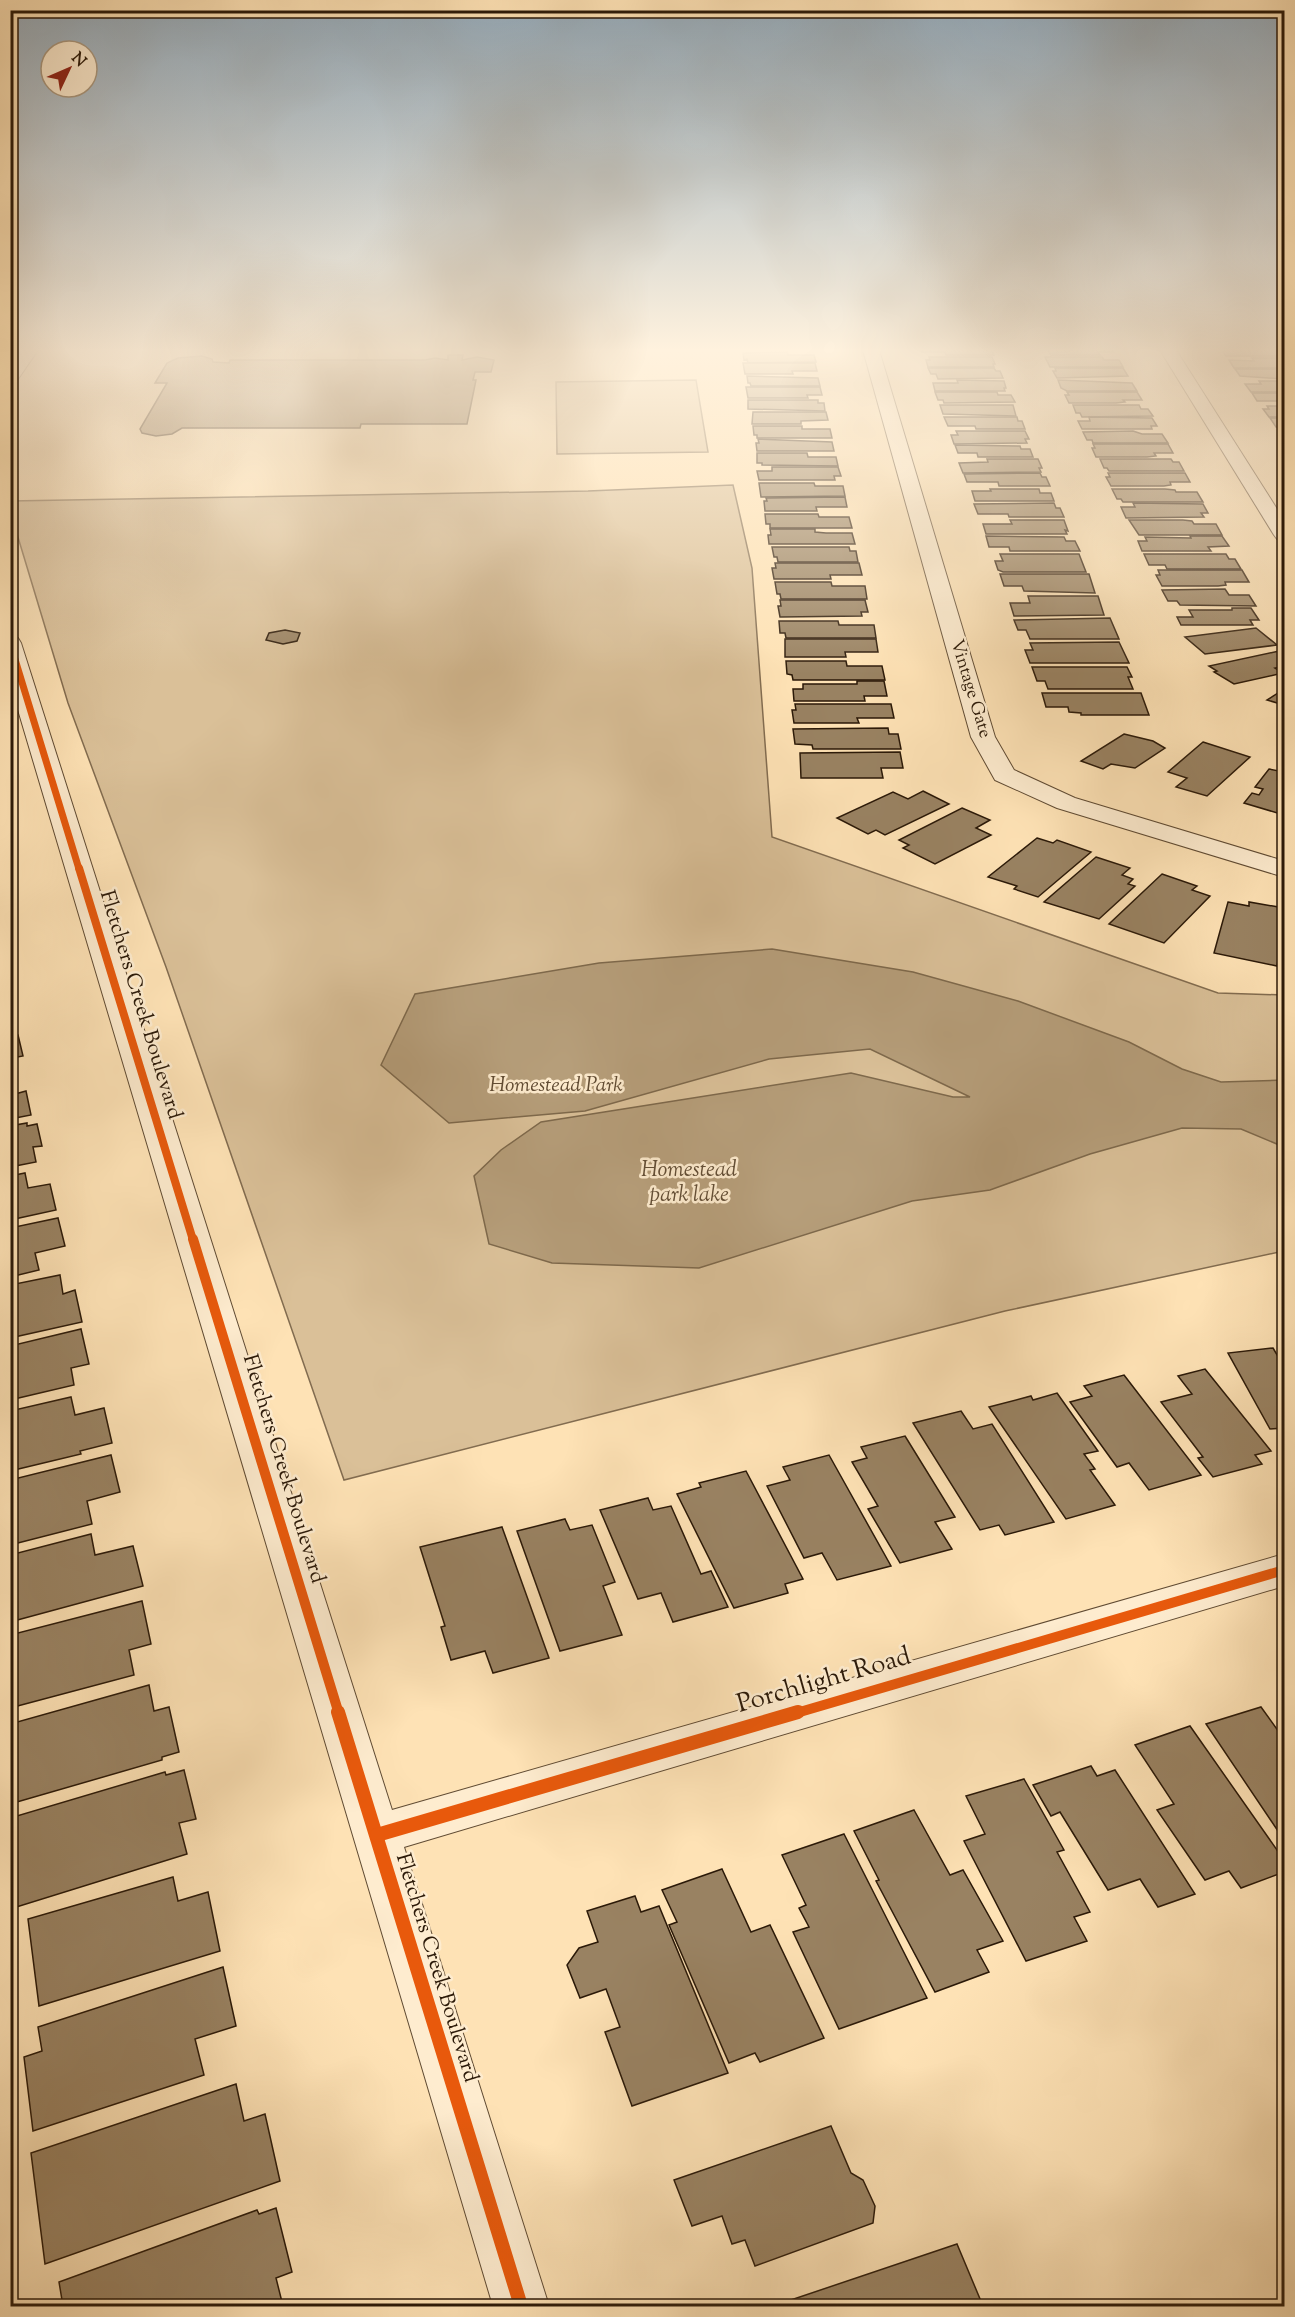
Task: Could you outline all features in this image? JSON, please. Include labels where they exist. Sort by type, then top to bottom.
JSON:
[{"type":"street","name":"Vintage Gate","points":[[902,458],[983,737],[1004,776],[1066,803],[1284,869]]},
{"type":"street","points":[[1236,458],[1284,535]]},
{"type":"street","name":"Fletchers Creek Boulevard","points":[[10,643],[21,711],[377,1835],[521,2307]]},
{"type":"street","name":"Porchlight Road","points":[[377,1835],[1284,1570]]},
{"type":"green space","name":"Homestead Park","points":[[733,485],[752,568],[772,837],[1218,993],[1284,995],[1284,1251],[1005,1311],[344,1480],[166,967],[68,703],[11,514],[10,501],[588,491]]},
{"type":"water","name":"Homestead park lake","points":[[772,949],[913,972],[1018,1001],[1129,1042],[1182,1069],[1221,1082],[1284,1080],[1284,1147],[1241,1129],[1182,1128],[1090,1154],[990,1190],[912,1201],[699,1268],[552,1263],[489,1244],[474,1176],[501,1150],[541,1122],[851,1073],[953,1097],[970,1097],[870,1049],[769,1059],[585,1111],[449,1123],[381,1065],[415,994],[599,963]]},
{"type":"building","points":[[757,458],[836,458],[838,466],[762,465],[762,463],[757,463]]},
{"type":"building","points":[[987,459],[1038,459],[1042,468],[1039,468],[1041,472],[963,473],[959,463],[988,462]]},
{"type":"building","points":[[1100,459],[1171,459],[1173,462],[1179,462],[1184,471],[1109,471],[1104,468]]},
{"type":"building","points":[[772,467],[838,467],[841,476],[834,476],[835,480],[759,480],[757,471],[772,471]]},
{"type":"building","points":[[1040,473],[1042,477],[1046,477],[1050,486],[999,486],[998,482],[967,482],[964,474]]},
{"type":"building","points":[[1108,473],[1185,473],[1190,482],[1170,482],[1171,485],[1164,486],[1111,486],[1106,477],[1110,477]]},
{"type":"building","points":[[759,483],[814,483],[815,486],[843,486],[845,496],[761,497]]},
{"type":"building","points":[[990,489],[1039,489],[1040,493],[1051,493],[1054,501],[975,501],[972,491],[991,491]]},
{"type":"building","points":[[1112,489],[1165,489],[1176,492],[1197,492],[1203,502],[1123,502],[1117,499]]},
{"type":"building","points":[[845,497],[847,507],[816,507],[817,511],[765,511],[766,498]]},
{"type":"building","points":[[1054,503],[1056,508],[1060,508],[1064,517],[1009,517],[1008,514],[978,514],[974,504]]},
{"type":"building","points":[[1133,503],[1203,504],[1208,513],[1201,513],[1204,517],[1126,518],[1121,507],[1135,507]]},
{"type":"building","points":[[765,514],[818,514],[819,517],[849,517],[852,528],[770,528],[770,524],[766,524]]},
{"type":"building","points":[[1010,520],[1064,520],[1068,531],[1065,530],[1067,534],[986,534],[983,524],[1012,524]]},
{"type":"building","points":[[1129,520],[1183,520],[1192,521],[1194,524],[1216,524],[1222,535],[1139,535]]},
{"type":"building","points":[[770,529],[815,529],[815,532],[852,533],[855,544],[769,544]]},
{"type":"building","points":[[986,536],[1064,537],[1066,541],[1075,541],[1080,551],[1010,551],[1009,547],[989,547]]},
{"type":"building","points":[[1190,536],[1222,536],[1229,546],[1208,547],[1211,551],[1142,551],[1138,541],[1147,541],[1145,537],[1191,538]]},
{"type":"building","points":[[772,547],[849,547],[850,551],[856,551],[858,562],[778,562],[777,557],[774,557]]},
{"type":"building","points":[[1000,554],[1079,554],[1086,572],[1003,572],[998,570],[995,561],[1003,561]]},
{"type":"building","points":[[1144,554],[1226,554],[1229,559],[1235,559],[1241,569],[1167,569],[1165,565],[1149,565]]},
{"type":"building","points":[[775,563],[859,563],[862,575],[830,575],[831,579],[774,579],[772,568],[776,568]]},
{"type":"building","points":[[1158,570],[1242,570],[1249,582],[1225,582],[1226,585],[1218,586],[1162,586],[1156,575],[1160,575]]},
{"type":"building","points":[[1000,574],[1089,574],[1095,593],[1024,591],[1022,586],[1004,586]]},
{"type":"building","points":[[775,582],[831,582],[832,586],[865,586],[867,599],[781,599],[780,594],[777,594]]},
{"type":"building","points":[[1225,589],[1229,595],[1249,595],[1256,606],[1180,605],[1177,601],[1168,601],[1162,590]]},
{"type":"building","points":[[1028,596],[1098,596],[1104,615],[1014,616],[1010,603],[1030,603]]},
{"type":"building","points":[[780,600],[865,600],[868,612],[861,612],[862,616],[780,617],[778,606],[781,606]]},
{"type":"building","points":[[1232,608],[1251,608],[1259,620],[1250,620],[1253,625],[1181,625],[1177,617],[1193,617],[1189,610],[1232,610]]},
{"type":"building","points":[[1110,618],[1119,639],[1030,639],[1026,630],[1018,630],[1014,620]]},
{"type":"building","points":[[779,621],[838,621],[839,625],[874,625],[876,638],[786,638],[785,633],[780,633]]},
{"type":"building","points":[[1256,628],[1277,645],[1205,654],[1185,637]]},
{"type":"building","points":[[285,630],[300,633],[297,641],[283,644],[266,640],[269,633]]},
{"type":"building","points":[[785,639],[876,639],[878,652],[845,652],[846,657],[785,657]]},
{"type":"building","points":[[1119,642],[1129,663],[1030,663],[1025,650],[1033,650],[1030,643]]},
{"type":"building","points":[[1284,650],[1284,666],[1275,668],[1283,673],[1234,684],[1214,672],[1217,671],[1209,666]]},
{"type":"building","points":[[786,661],[846,661],[847,666],[882,666],[885,680],[793,680],[792,675],[787,674]]},
{"type":"building","points":[[1032,667],[1127,667],[1132,677],[1128,677],[1133,689],[1048,689],[1045,681],[1037,681]]},
{"type":"building","points":[[857,681],[884,681],[887,696],[864,696],[865,701],[794,701],[793,689],[803,689],[803,684],[857,684]]},
{"type":"building","points":[[1284,688],[1284,705],[1267,700],[1275,695]]},
{"type":"building","points":[[1042,693],[1141,693],[1149,715],[1081,715],[1081,713],[1069,712],[1068,707],[1046,707]]},
{"type":"building","points":[[795,704],[891,704],[894,718],[857,718],[859,723],[794,723],[792,710],[796,710]]},
{"type":"building","points":[[888,728],[889,734],[898,734],[901,749],[813,749],[812,745],[795,744],[793,729]]},
{"type":"building","points":[[1124,734],[1153,741],[1165,748],[1135,768],[1111,764],[1103,769],[1081,761]]},
{"type":"building","points":[[1203,742],[1250,757],[1207,796],[1176,787],[1187,778],[1168,772]]},
{"type":"building","points":[[900,752],[903,768],[881,768],[883,778],[801,778],[800,753]]},
{"type":"building","points":[[1269,769],[1284,772],[1284,815],[1244,803],[1252,793],[1259,795],[1263,789],[1255,787]]},
{"type":"building","points":[[923,791],[949,804],[885,835],[876,830],[868,834],[837,818],[893,792],[908,799]]},
{"type":"building","points":[[962,808],[990,820],[976,828],[991,835],[935,864],[903,848],[909,845],[899,840]]},
{"type":"building","points":[[1037,838],[1053,843],[1057,840],[1091,852],[1038,897],[1014,889],[1017,886],[988,877]]},
{"type":"building","points":[[1096,857],[1130,868],[1122,875],[1133,879],[1128,884],[1135,886],[1099,919],[1044,902]]},
{"type":"building","points":[[1162,874],[1197,886],[1192,890],[1210,896],[1164,943],[1109,924]]},
{"type":"building","points":[[1228,902],[1249,906],[1249,902],[1284,908],[1284,930],[1277,966],[1214,953]]},
{"type":"building","points":[[18,1035],[23,1056],[12,1058],[15,1072],[10,1073],[10,1036]]},
{"type":"building","points":[[10,1079],[15,1094],[26,1091],[31,1115],[10,1119]]},
{"type":"building","points":[[27,1123],[27,1126],[37,1124],[42,1146],[33,1147],[36,1162],[10,1167],[10,1126]]},
{"type":"building","points":[[25,1173],[28,1188],[50,1184],[56,1210],[10,1220],[10,1176]]},
{"type":"building","points":[[58,1218],[65,1246],[35,1253],[39,1270],[10,1277],[10,1228]]},
{"type":"building","points":[[60,1275],[63,1294],[75,1290],[82,1322],[10,1338],[10,1285]]},
{"type":"building","points":[[81,1329],[89,1364],[71,1368],[74,1385],[10,1400],[10,1346]]},
{"type":"building","points":[[1273,1348],[1280,1360],[1284,1359],[1284,1428],[1270,1429],[1228,1353]]},
{"type":"building","points":[[1205,1369],[1271,1451],[1255,1455],[1262,1464],[1213,1477],[1198,1458],[1203,1457],[1161,1402],[1192,1394],[1178,1376]]},
{"type":"building","points":[[1124,1375],[1201,1475],[1149,1490],[1129,1463],[1117,1467],[1070,1402],[1092,1396],[1084,1386]]},
{"type":"building","points":[[1057,1393],[1098,1451],[1084,1454],[1095,1469],[1090,1470],[1115,1505],[1066,1519],[989,1407],[1031,1396],[1033,1400]]},
{"type":"building","points":[[71,1397],[75,1415],[104,1408],[112,1443],[80,1451],[81,1454],[10,1471],[10,1411]]},
{"type":"building","points":[[961,1411],[973,1429],[992,1424],[1054,1522],[1005,1535],[999,1525],[980,1530],[913,1423]]},
{"type":"building","points":[[905,1436],[955,1517],[935,1522],[952,1549],[900,1563],[868,1509],[878,1506],[852,1462],[867,1458],[861,1447]]},
{"type":"building","points":[[111,1455],[120,1492],[87,1501],[92,1524],[10,1545],[10,1480]]},
{"type":"building","points":[[829,1455],[891,1566],[837,1580],[822,1553],[804,1558],[767,1486],[790,1480],[783,1467]]},
{"type":"building","points":[[746,1471],[803,1579],[785,1584],[788,1593],[734,1608],[677,1494],[701,1487],[699,1483]]},
{"type":"building","points":[[648,1498],[653,1510],[671,1506],[701,1574],[711,1571],[728,1607],[673,1622],[661,1593],[638,1599],[600,1510]]},
{"type":"building","points":[[565,1519],[570,1530],[592,1525],[615,1582],[603,1586],[622,1635],[560,1651],[517,1531]]},
{"type":"building","points":[[502,1527],[549,1658],[493,1673],[485,1651],[451,1660],[441,1627],[445,1626],[420,1547]]},
{"type":"building","points":[[91,1534],[95,1555],[133,1546],[143,1586],[10,1622],[10,1555]]},
{"type":"building","points":[[142,1601],[151,1644],[129,1650],[134,1675],[10,1708],[10,1635]]},
{"type":"building","points":[[149,1685],[154,1711],[169,1707],[179,1752],[162,1757],[162,1760],[10,1804],[10,1724]]},
{"type":"building","points":[[1261,1707],[1284,1739],[1284,1840],[1206,1724]]},
{"type":"building","points":[[1190,1726],[1284,1860],[1284,1872],[1241,1888],[1229,1871],[1205,1880],[1157,1810],[1174,1804],[1135,1745]]},
{"type":"building","points":[[1091,1766],[1097,1776],[1115,1770],[1195,1894],[1158,1907],[1140,1879],[1108,1890],[1060,1812],[1051,1816],[1033,1785]]},
{"type":"building","points":[[184,1770],[196,1819],[179,1823],[187,1854],[10,1909],[10,1818],[165,1772],[166,1775]]},
{"type":"building","points":[[1024,1779],[1064,1850],[1057,1852],[1090,1912],[1074,1917],[1087,1941],[1026,1961],[964,1841],[985,1834],[966,1796]]},
{"type":"building","points":[[914,1810],[950,1875],[963,1870],[1003,1941],[977,1950],[989,1972],[935,1992],[876,1881],[879,1880],[854,1831]]},
{"type":"building","points":[[844,1834],[927,1998],[839,2029],[793,1932],[809,1927],[799,1908],[806,1905],[782,1855]]},
{"type":"building","points":[[722,1869],[751,1932],[770,1925],[824,2038],[760,2062],[755,2053],[729,2063],[669,1925],[677,1922],[662,1890]]},
{"type":"building","points":[[173,1877],[178,1901],[208,1892],[220,1951],[39,2006],[28,1919]]},
{"type":"building","points":[[635,1896],[641,1912],[659,1906],[728,2073],[632,2106],[605,2032],[620,2027],[606,1989],[580,1998],[567,1965],[579,1948],[598,1942],[587,1911]]},
{"type":"building","points":[[223,1967],[236,2026],[195,2039],[204,2075],[33,2131],[24,2057],[42,2051],[38,2027]]},
{"type":"building","points":[[236,2084],[244,2121],[265,2114],[280,2181],[45,2264],[31,2153]]},
{"type":"building","points":[[831,2126],[851,2173],[863,2180],[875,2206],[873,2223],[755,2266],[745,2240],[732,2244],[722,2216],[692,2226],[674,2180]]},
{"type":"building","points":[[276,2208],[292,2272],[276,2278],[283,2306],[63,2306],[59,2282],[257,2210],[259,2214]]},
{"type":"building","points":[[957,2244],[983,2306],[773,2306]]},
{"type":"cycle path","points":[[10,643],[521,2306]]},
{"type":"cycle path","points":[[377,1835],[1284,1570]]}]
